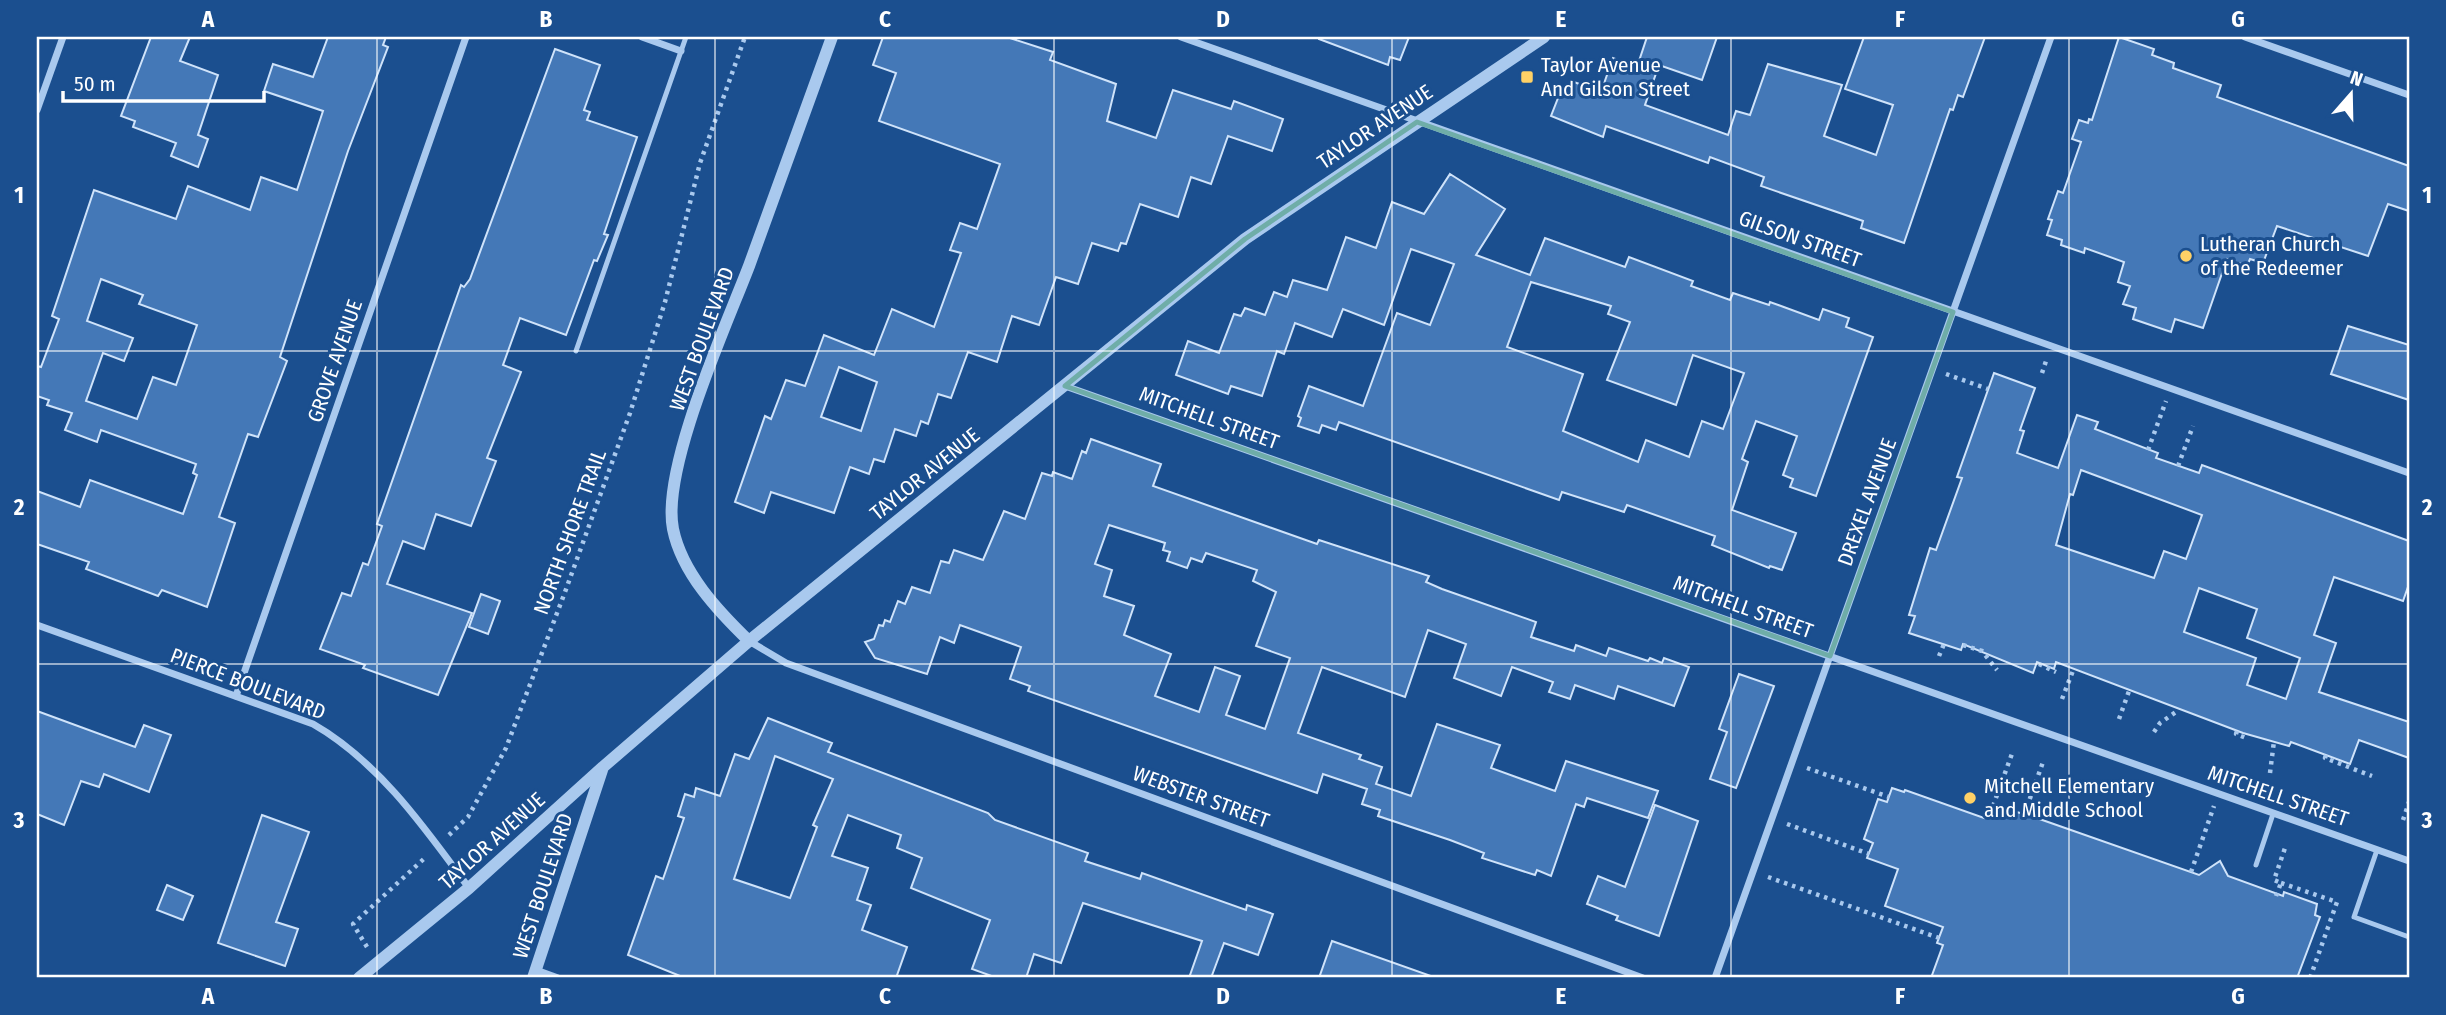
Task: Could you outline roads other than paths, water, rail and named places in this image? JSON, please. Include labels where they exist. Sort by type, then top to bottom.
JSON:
[{"type":"street","points":[[37,110],[63,37]]},
{"type":"street","name":"GROVE AVENUE","points":[[236,696],[466,37]]},
{"type":"street","points":[[642,37],[681,51]]},
{"type":"street","name":"WEST BOULEVARD","points":[[750,641],[719,611],[691,571],[673,528],[672,498],[675,477],[698,403],[832,37]]},
{"type":"street","name":"GILSON STREET","points":[[1181,37],[2409,473]]},
{"type":"street","name":"TAYLOR AVENUE","points":[[359,978],[469,888],[603,766],[750,641],[1245,239],[1544,37]]},
{"type":"street","name":"DREXEL AVENUE","points":[[1715,978],[2051,37]]},
{"type":"street","points":[[2245,37],[2409,95]]},
{"type":"street","name":"MITCHELL STREET","points":[[1065,386],[2409,861]]},
{"type":"street","name":"PIERCE BOULEVARD","points":[[37,625],[313,724],[338,738],[360,757],[438,845],[469,888]]},
{"type":"street","name":"WEBSTER STREET","points":[[750,641],[786,663],[1643,978]]},
{"type":"street","name":"WEST BOULEVARD","points":[[534,974],[603,766]]},
{"type":"street","points":[[534,974],[558,978]]},
{"type":"lane","points":[[576,351],[686,37]]},
{"type":"lane","points":[[2256,865],[2273,814]]},
{"type":"lane","points":[[2378,850],[2354,917],[2409,937]]},
{"type":"place","name":"Taylor Avenue And Gilson Street","points":[[1527,77]]},
{"type":"place","name":"Lutheran Church of the Redeemer","points":[[2186,256]]},
{"type":"place","name":"Mitchell Elementary and Middle School","points":[[1970,798]]}]
